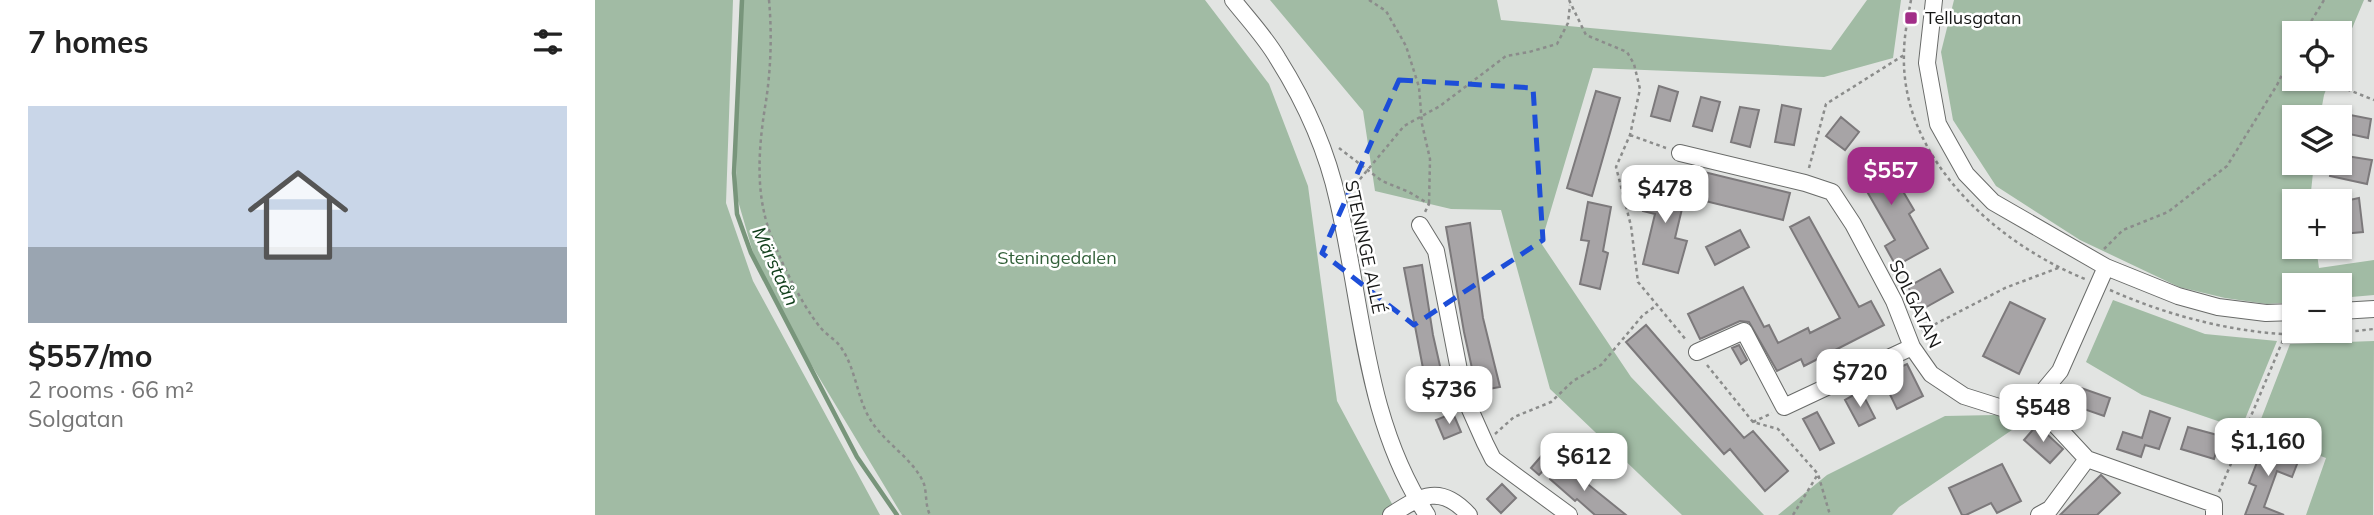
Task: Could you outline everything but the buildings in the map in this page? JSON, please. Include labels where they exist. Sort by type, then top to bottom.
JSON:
[{"type":"street","name":"STENINGE ALLÉ","points":[[1233,0],[1278,58],[1313,124],[1338,199],[1375,397],[1394,455],[1427,515]]},
{"type":"street","points":[[1934,0],[1927,64],[1938,124],[1966,174],[1993,202],[2101,264],[2179,296],[2218,307],[2282,312]]},
{"type":"street","name":"SOLGATAN","points":[[1680,153],[1832,192],[1853,224],[1894,300],[1910,342],[1931,374],[1964,396],[2002,408],[2034,402]]},
{"type":"street","points":[[1420,225],[1436,251],[1464,396],[1493,459],[1569,515]]},
{"type":"street","points":[[2101,264],[2098,284],[2060,371],[2034,402],[2087,459],[2214,510]]},
{"type":"street","points":[[2352,310],[2374,309]]},
{"type":"street","points":[[1696,352],[1744,331],[1784,407],[1910,342]]},
{"type":"street","points":[[2039,515],[2050,509],[2087,459]]},
{"type":"street","points":[[1391,515],[1416,498],[1448,497],[1457,501],[1469,515]]},
{"type":"path","points":[[769,0],[770,55],[766,103],[761,118],[759,186],[764,214],[799,293],[819,326],[842,349],[869,418],[888,443],[908,461],[924,484],[930,515]]},
{"type":"path","points":[[1369,0],[1386,12],[1406,46],[1419,87],[1421,116],[1430,159],[1429,204],[1420,225]]},
{"type":"path","points":[[1569,0],[1586,35],[1627,52],[1634,64],[1640,89],[1630,135],[1616,167],[1631,226],[1638,282],[1753,422],[1778,429],[1818,474],[1831,515]]},
{"type":"path","points":[[1911,0],[1903,55],[1908,93],[1919,130],[1941,171],[1973,206],[2009,237],[2058,268],[2134,301],[2196,319],[2251,330],[2282,333]]},
{"type":"path","points":[[2311,21],[2323,0]]},
{"type":"path","points":[[2368,0],[2374,2]]},
{"type":"path","points":[[1349,193],[1404,126],[1440,106],[1506,56],[1557,44],[1568,23],[1570,5]]},
{"type":"path","points":[[1805,183],[1826,104],[1903,55]]},
{"type":"path","points":[[2101,264],[2105,248],[2123,230],[2168,212],[2227,166],[2282,73]]},
{"type":"path","points":[[2352,90],[2374,100]]},
{"type":"path","points":[[1630,135],[1680,153]]},
{"type":"path","points":[[1334,145],[1382,180],[1409,191],[1429,204]]},
{"type":"path","points":[[1910,342],[2005,288],[2058,268]]},
{"type":"path","points":[[1485,443],[1514,417],[1551,402],[1573,381],[1601,365],[1643,315],[1658,304]]},
{"type":"path","points":[[2352,331],[2374,329]]},
{"type":"path","points":[[2214,510],[2282,343]]},
{"type":"path","points":[[1753,422],[1784,407]]},
{"type":"path","points":[[1793,515],[1818,474]]},
{"type":"highlighted area","points":[[1399,80],[1533,88],[1543,240],[1414,325],[1322,253]]},
{"type":"green space","points":[[595,0],[733,0],[726,203],[753,281],[880,515],[595,515]]},
{"type":"green space","name":"Steningedalen","points":[[740,0],[1205,0],[1269,84],[1308,186],[1337,401],[1398,515],[902,515],[797,341],[757,266],[736,194]]},
{"type":"green space","points":[[1270,0],[1497,0],[1501,20],[1831,50],[1867,0],[1901,0],[1893,58],[1824,77],[1593,68],[1541,243],[1631,377],[1764,515],[1682,515],[1550,389],[1501,210],[1451,209],[1375,191],[1363,111]]},
{"type":"green space","points":[[1954,0],[2364,0],[2352,28],[2352,21],[2282,21],[2282,91],[2326,91],[2322,105],[2282,105],[2282,175],[2313,175],[2311,189],[2282,189],[2282,259],[2318,259],[2319,268],[2374,260],[2374,295],[2352,297],[2352,273],[2282,273],[2282,303],[2267,304],[2225,298],[2179,287],[2080,240],[1996,186],[1953,120],[1941,52]]},
{"type":"green space","points":[[2113,300],[2205,334],[2277,341],[2241,429],[2142,395],[2086,362]]},
{"type":"green space","points":[[2374,341],[2373,515],[2306,515],[2326,458],[2256,432],[2290,344]]},
{"type":"green space","points":[[2019,412],[2031,417],[1899,507],[1892,515],[1778,515],[1827,475],[1945,416]]},
{"type":"waterway","name":"Märstaån","points":[[742,0],[734,173],[737,214],[751,253],[857,457],[897,515]]},
{"type":"place","name":"Tellusgatan","points":[[1911,18]]}]
